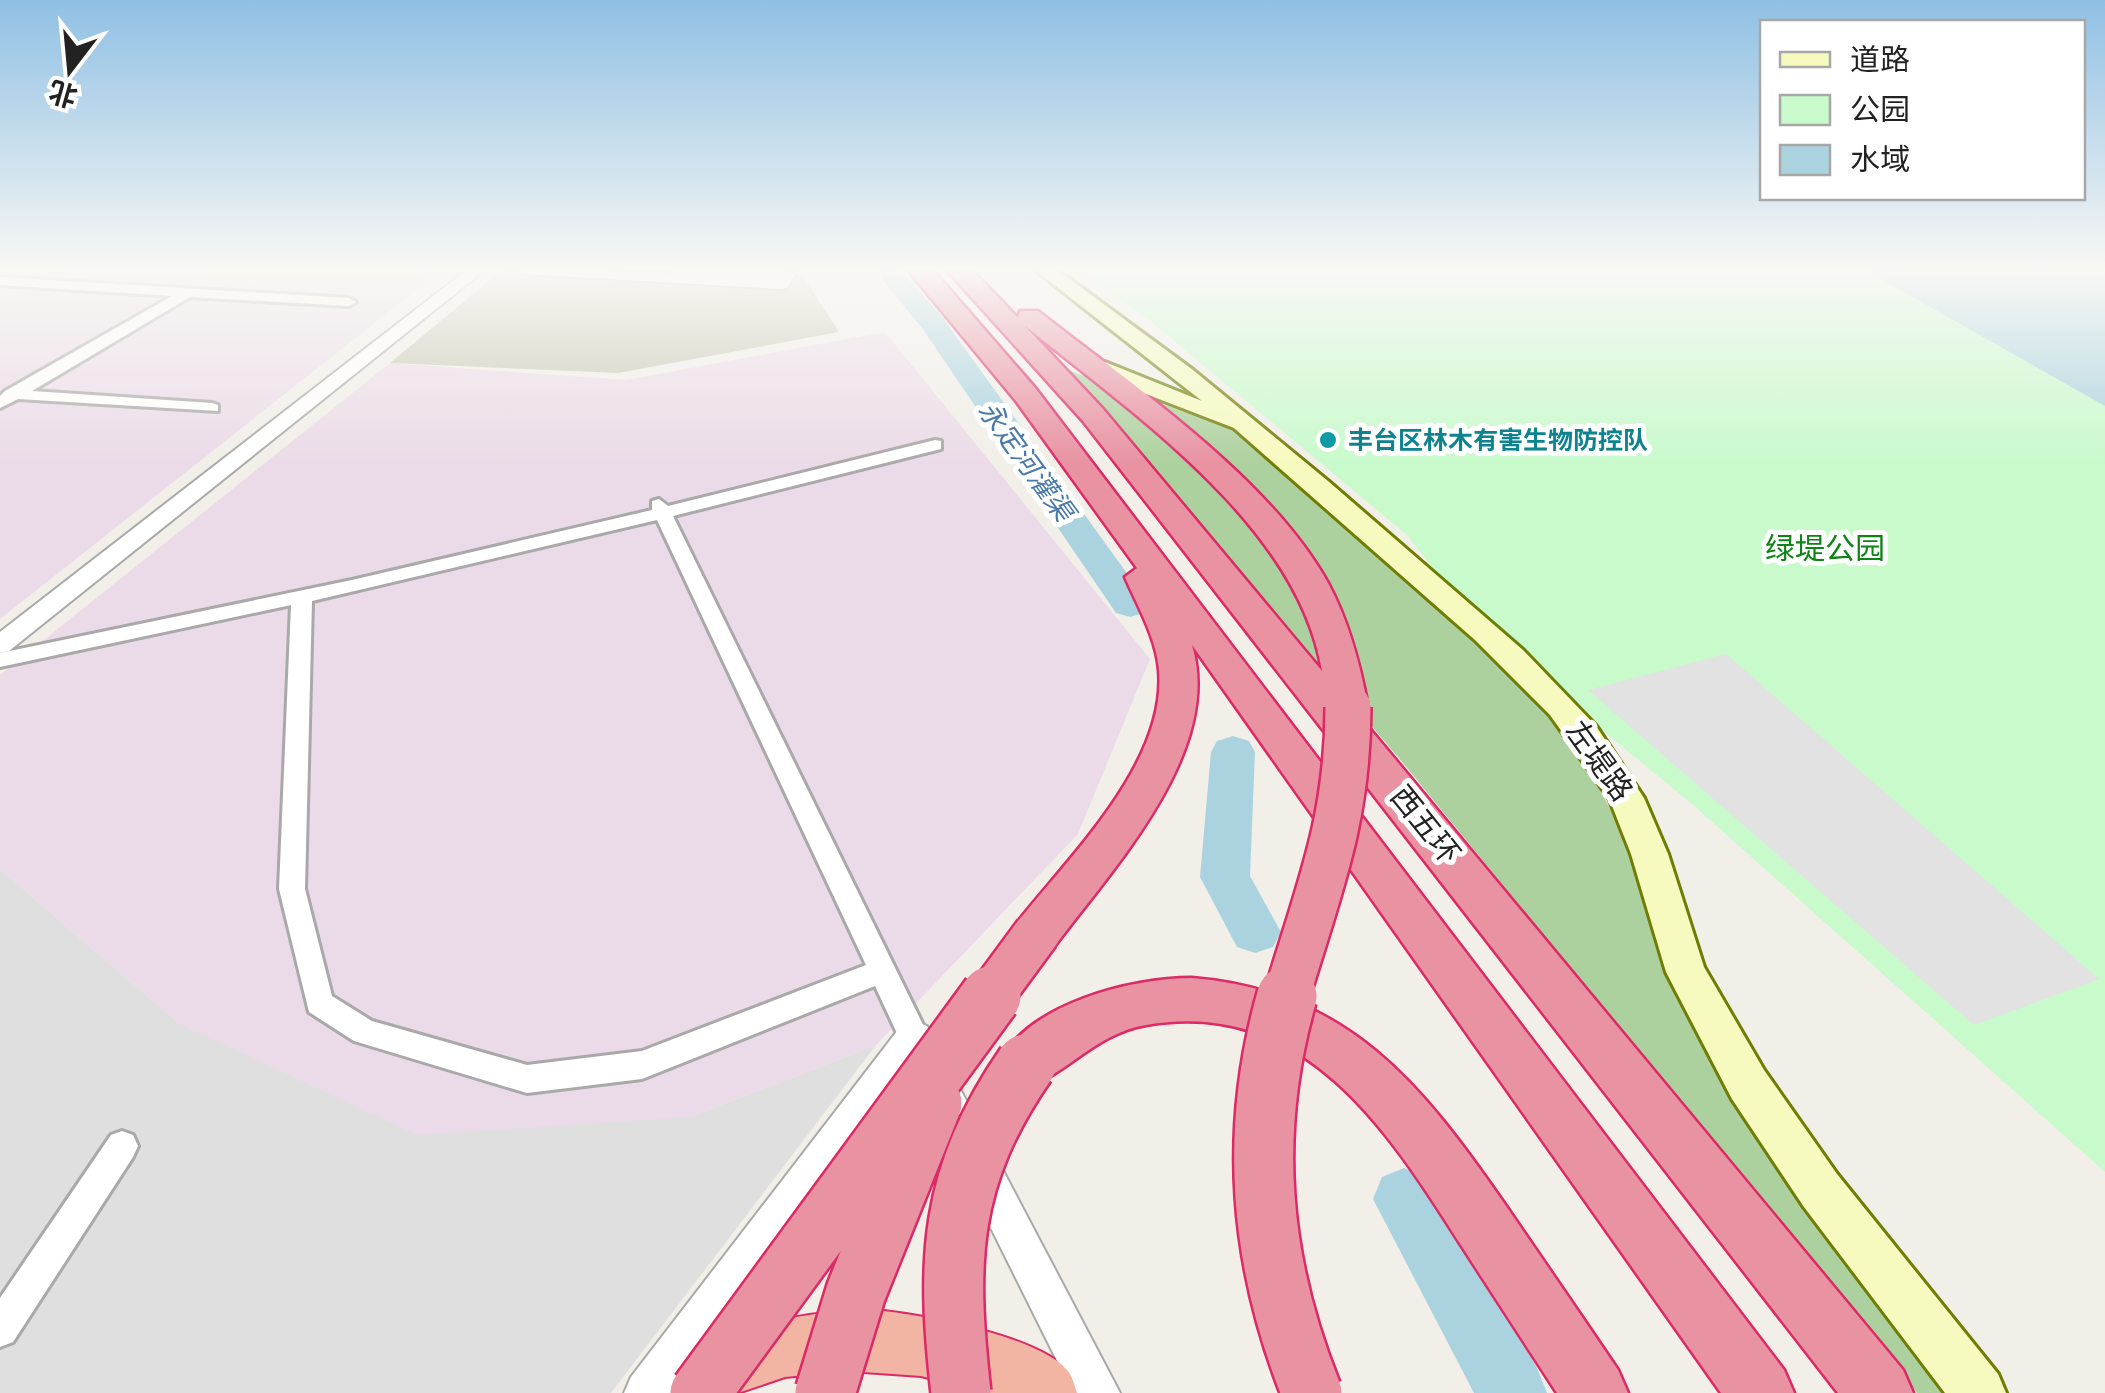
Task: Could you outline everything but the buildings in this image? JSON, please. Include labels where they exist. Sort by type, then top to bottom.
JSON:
[{"type":"highway","points":[[974,334],[1116,514],[1760,1393]]},
{"type":"highway","name":"西五环","points":[[1019,334],[1094,415],[1880,1393]]},
{"type":"highway","points":[[1051,334],[1214,469],[1275,528],[1298,559],[1328,620],[1343,670],[1348,707],[1345,791],[1334,843],[1278,1026],[1265,1087],[1259,1148],[1263,1220],[1275,1290],[1312,1393]]},
{"type":"highway","points":[[700,1393],[937,1038],[1037,933],[1146,786],[1168,730],[1179,685],[1174,649],[1116,514]]},
{"type":"highway","points":[[961,1393],[953,1314],[956,1210],[977,1140],[1001,1096],[1026,1064],[1056,1036],[1134,1004],[1177,1000],[1226,1003],[1273,1014],[1324,1040],[1373,1082],[1411,1123],[1595,1393]]},
{"type":"highway","points":[[825,1393],[937,1038]]},
{"type":"highway","points":[[678,1393],[715,1371],[785,1347],[884,1338],[966,1355],[1046,1393]]},
{"type":"main road","name":"左堤路","points":[[1136,334],[1255,429],[1474,623],[1552,698],[1605,762],[1639,818],[1684,969],[1733,1058],[1797,1160],[1980,1393]]},
{"type":"main road","points":[[1086,362],[1155,394],[1255,429]]},
{"type":"street","points":[[5,397],[115,334]]},
{"type":"street","points":[[0,645],[395,334]]},
{"type":"street","points":[[5,397],[212,408]]},
{"type":"street","points":[[0,660],[302,597],[935,445]]},
{"type":"street","points":[[660,510],[883,971],[937,1038],[1097,1393]]},
{"type":"street","points":[[302,597],[292,889],[319,1003],[364,1032],[527,1079],[642,1065],[883,971]]},
{"type":"street","points":[[647,1393],[937,1038]]},
{"type":"street","points":[[0,1329],[122,1146]]},
{"type":"shaded area","points":[[0,334],[361,334],[0,619]]},
{"type":"shaded area","points":[[425,334],[828,334],[618,373],[390,363]]},
{"type":"shaded area","points":[[887,334],[1150,659],[1078,834],[876,1045],[690,1117],[417,1135],[180,1024],[0,869],[0,675],[390,363],[626,380]]},
{"type":"shaded area","points":[[1726,654],[2099,979],[1974,1025],[1588,690]]},
{"type":"shaded area","points":[[0,869],[180,1024],[690,1117],[876,1045],[611,1393],[0,1393]]},
{"type":"green space","name":"绿堤公园","points":[[1166,334],[2028,334],[2105,383],[2105,1172],[1692,804],[1484,633],[1407,535]]},
{"type":"green space","points":[[1068,370],[1252,436],[1456,614],[1552,711],[1589,767],[1627,843],[1667,975],[1761,1133],[1961,1393],[1917,1393],[1404,764]]},
{"type":"water","points":[[1978,334],[2105,334],[2105,406]]},
{"type":"waterway","name":"永定河灌渠","points":[[940,334],[1130,605]]},
{"type":"waterway","name":"永定河灌渠","points":[[1233,752],[1225,877],[1255,932]]},
{"type":"waterway","name":"永定河灌渠","points":[[1404,1199],[1512,1393]]},
{"type":"place","name":"丰台区林木有害生物防控队","points":[[1328,440]]}]
